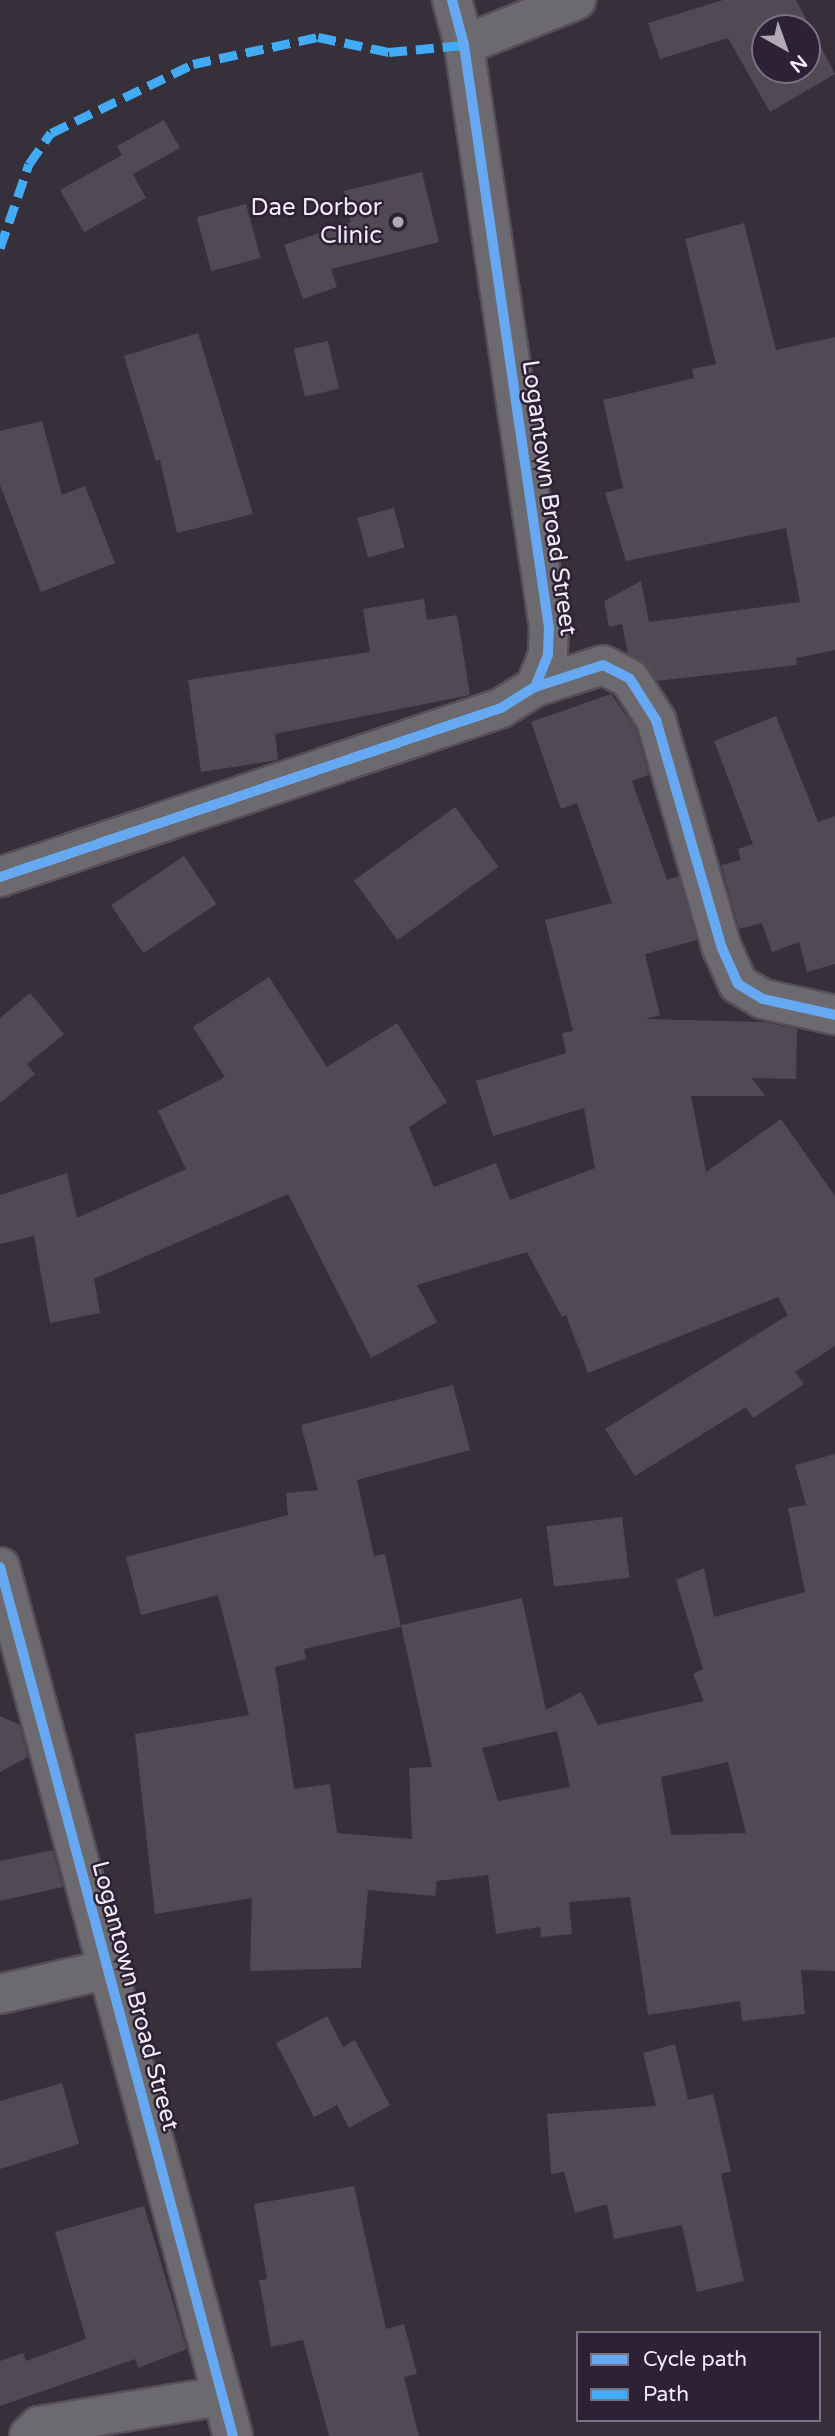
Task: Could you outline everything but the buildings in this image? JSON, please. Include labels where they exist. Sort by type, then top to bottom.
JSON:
[{"type":"street","name":"Logantown Broad Street","points":[[452,0],[464,45],[549,628],[548,654],[535,687]]},
{"type":"street","points":[[464,45],[576,0]]},
{"type":"street","points":[[0,877],[502,708],[535,687],[603,665],[630,679],[656,720],[722,948],[738,984],[763,999],[835,1015]]},
{"type":"street","name":"Logantown Broad Street","points":[[0,1567],[105,1970],[233,2436]]},
{"type":"street","points":[[0,1994],[105,1970]]},
{"type":"street","points":[[29,2436],[39,2427],[221,2396]]},
{"type":"marked path","points":[[0,248],[29,164],[51,133],[193,64],[318,37],[389,52],[464,45]]},
{"type":"cycle path","points":[[0,877],[501,708],[535,687],[548,654],[549,628],[464,45],[452,0]]},
{"type":"cycle path","points":[[535,687],[603,665],[630,679],[656,720],[722,948],[738,984],[763,999],[835,1015]]},
{"type":"cycle path","points":[[0,1567],[233,2436]]},
{"type":"place","name":"Dae Dorbor Clinic","points":[[398,222]]}]
